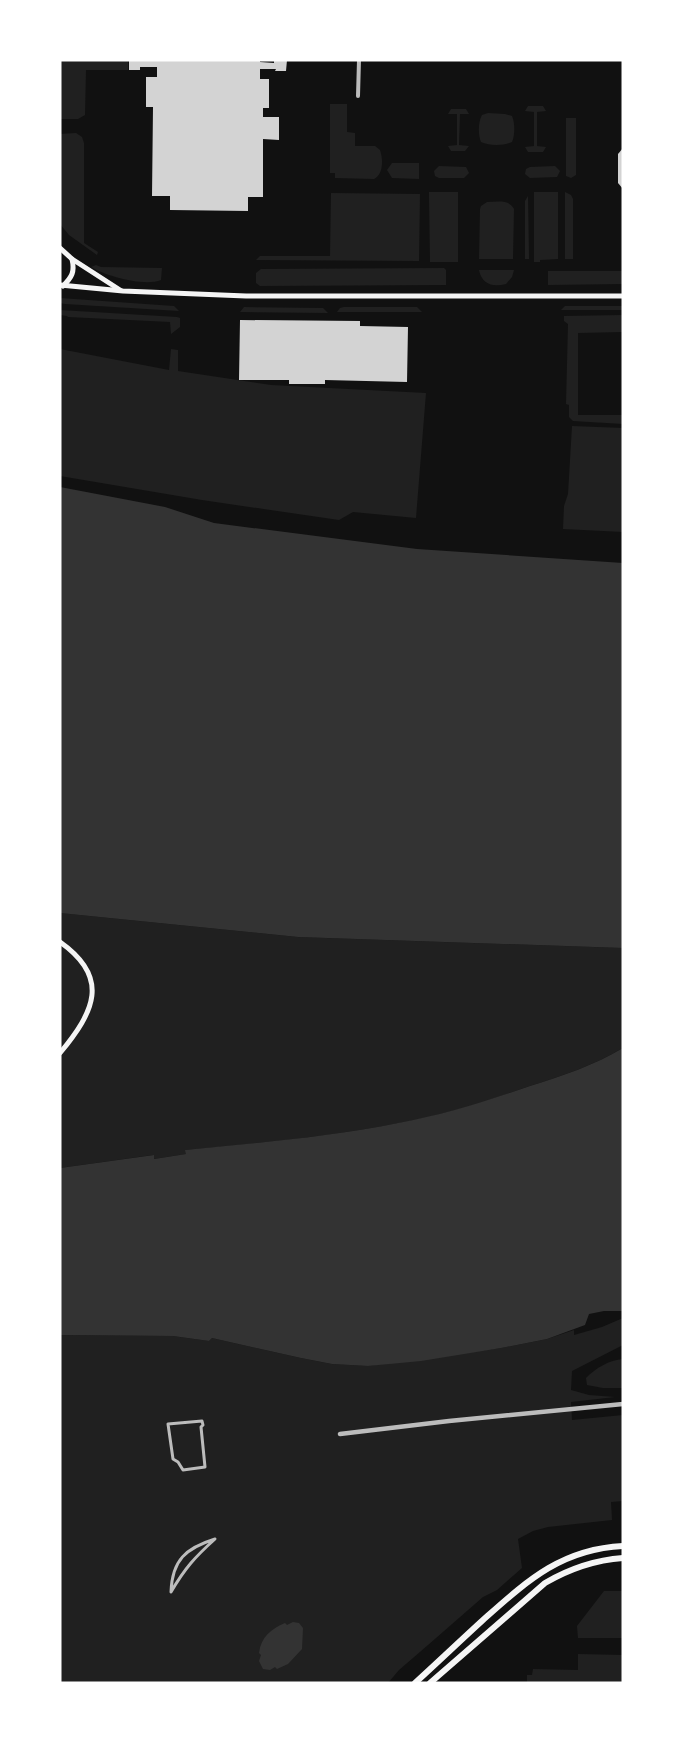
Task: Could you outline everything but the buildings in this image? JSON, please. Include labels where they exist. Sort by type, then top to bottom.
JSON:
[{"type":"main road","points":[[60,248],[72,260],[123,291]]},
{"type":"main road","points":[[61,285],[72,278],[74,270],[72,260]]},
{"type":"main road","points":[[61,285],[123,291],[246,296],[623,296]]},
{"type":"main road","points":[[60,942],[81,959],[92,986],[89,1010],[83,1023],[60,1053]]},
{"type":"main road","points":[[60,1045],[68,1044]]},
{"type":"main road","points":[[415,1683],[519,1587],[539,1573],[556,1563],[584,1553],[607,1547],[623,1546]]},
{"type":"main road","points":[[430,1683],[545,1583],[562,1573],[608,1559],[623,1558]]},
{"type":"street","points":[[358,96],[359,60]]},
{"type":"street","points":[[340,1434],[623,1404]]},
{"type":"street","points":[[202,1421],[206,1467],[183,1470],[172,1458],[168,1424],[202,1421]]},
{"type":"street","points":[[215,1539],[184,1570],[171,1592],[175,1567],[182,1558],[191,1550],[215,1539]]},
{"type":"shaded area","points":[[60,60],[128,60],[128,70],[86,70],[85,115],[78,119],[60,119]]},
{"type":"shaded area","points":[[330,104],[347,104],[347,132],[355,133],[355,146],[375,146],[380,150],[381,170],[374,179],[335,178],[335,173],[330,173]]},
{"type":"shaded area","points":[[528,106],[543,106],[546,111],[537,112],[537,146],[546,147],[543,152],[528,152],[525,147],[534,146],[534,112],[525,111]]},
{"type":"shaded area","points":[[451,109],[466,109],[469,114],[460,114],[459,145],[469,146],[465,151],[451,151],[448,146],[457,145],[457,114],[448,114]]},
{"type":"shaded area","points":[[488,113],[512,116],[514,136],[512,142],[496,145],[481,142],[480,121],[482,115]]},
{"type":"shaded area","points":[[566,118],[576,118],[576,175],[571,178],[566,176]]},
{"type":"shaded area","points":[[76,133],[82,137],[84,143],[84,243],[98,252],[97,255],[69,235],[60,224],[60,134]]},
{"type":"shaded area","points":[[392,163],[419,163],[419,179],[392,178],[387,170]]},
{"type":"shaded area","points":[[439,166],[466,167],[469,173],[464,178],[439,178],[435,176],[434,171]]},
{"type":"shaded area","points":[[555,166],[560,171],[557,177],[530,178],[525,174],[526,169],[530,167]]},
{"type":"shaded area","points":[[429,192],[458,192],[458,262],[430,262]]},
{"type":"shaded area","points":[[534,192],[558,192],[558,259],[534,262]]},
{"type":"shaded area","points":[[565,192],[573,199],[573,259],[565,259]]},
{"type":"shaded area","points":[[331,193],[420,194],[419,261],[256,260],[260,256],[330,256]]},
{"type":"shaded area","points":[[528,196],[529,259],[525,259],[525,201]]},
{"type":"shaded area","points":[[487,202],[506,202],[514,209],[513,259],[479,259],[480,209]]},
{"type":"shaded area","points":[[96,265],[162,268],[161,280],[145,282],[125,280],[91,267]]},
{"type":"shaded area","points":[[444,268],[446,285],[260,286],[256,283],[256,273],[261,269]]},
{"type":"shaded area","points":[[479,270],[514,270],[506,284],[497,285],[485,282]]},
{"type":"shaded area","points":[[548,271],[623,271],[623,284],[548,285]]},
{"type":"shaded area","points":[[60,298],[174,306],[179,311],[65,304],[60,303]]},
{"type":"shaded area","points":[[565,306],[623,306],[623,310],[561,310]]},
{"type":"shaded area","points":[[244,307],[323,308],[328,313],[240,312]]},
{"type":"shaded area","points":[[344,307],[417,307],[422,312],[337,312]]},
{"type":"shaded area","points":[[60,310],[177,317],[180,318],[180,327],[171,334],[170,322],[68,317],[60,315]]},
{"type":"shaded area","points":[[623,315],[623,332],[578,333],[578,415],[623,415],[623,424],[573,421],[569,417],[569,405],[566,404],[568,324],[564,321],[564,316]]},
{"type":"shaded area","points":[[60,349],[169,370],[171,349],[178,350],[178,371],[271,385],[426,393],[416,518],[353,512],[339,520],[60,476]]},
{"type":"shaded area","points":[[572,426],[623,428],[623,532],[563,529],[564,506],[568,494]]},
{"type":"shaded area","points":[[60,487],[165,507],[214,523],[417,549],[623,563],[623,948],[298,937],[60,913]]},
{"type":"shaded area","points":[[60,913],[298,937],[623,948],[623,1048],[590,1065],[554,1078],[465,1107],[416,1120],[320,1136],[186,1150],[186,1154],[154,1159],[153,1155],[60,1168]]},
{"type":"shaded area","points":[[623,1048],[623,1311],[589,1314],[585,1325],[547,1339],[421,1361],[368,1366],[332,1364],[212,1338],[209,1341],[173,1336],[60,1335],[60,1168],[154,1155],[154,1159],[186,1154],[185,1150],[319,1136],[415,1120],[465,1107],[554,1078],[590,1065]]},
{"type":"shaded area","points":[[623,1318],[623,1345],[572,1371],[571,1390],[589,1395],[615,1397],[571,1402],[572,1420],[623,1415],[623,1501],[611,1502],[612,1520],[548,1527],[533,1531],[518,1539],[522,1568],[497,1590],[483,1597],[399,1670],[388,1683],[60,1683],[60,1335],[173,1336],[209,1341],[212,1338],[332,1364],[368,1366],[501,1348],[547,1339],[574,1330],[574,1335]]},
{"type":"shaded area","points":[[623,1359],[623,1388],[587,1385],[586,1378],[594,1371],[608,1363]]},
{"type":"shaded area","points":[[604,1591],[623,1591],[623,1638],[578,1638],[577,1626]]},
{"type":"shaded area","points":[[299,1623],[303,1628],[302,1649],[288,1664],[277,1669],[275,1667],[270,1670],[263,1669],[259,1661],[261,1655],[259,1653],[264,1638],[280,1625]]},
{"type":"shaded area","points":[[578,1654],[623,1655],[623,1683],[527,1683],[527,1675],[532,1675],[533,1669],[578,1670]]}]
